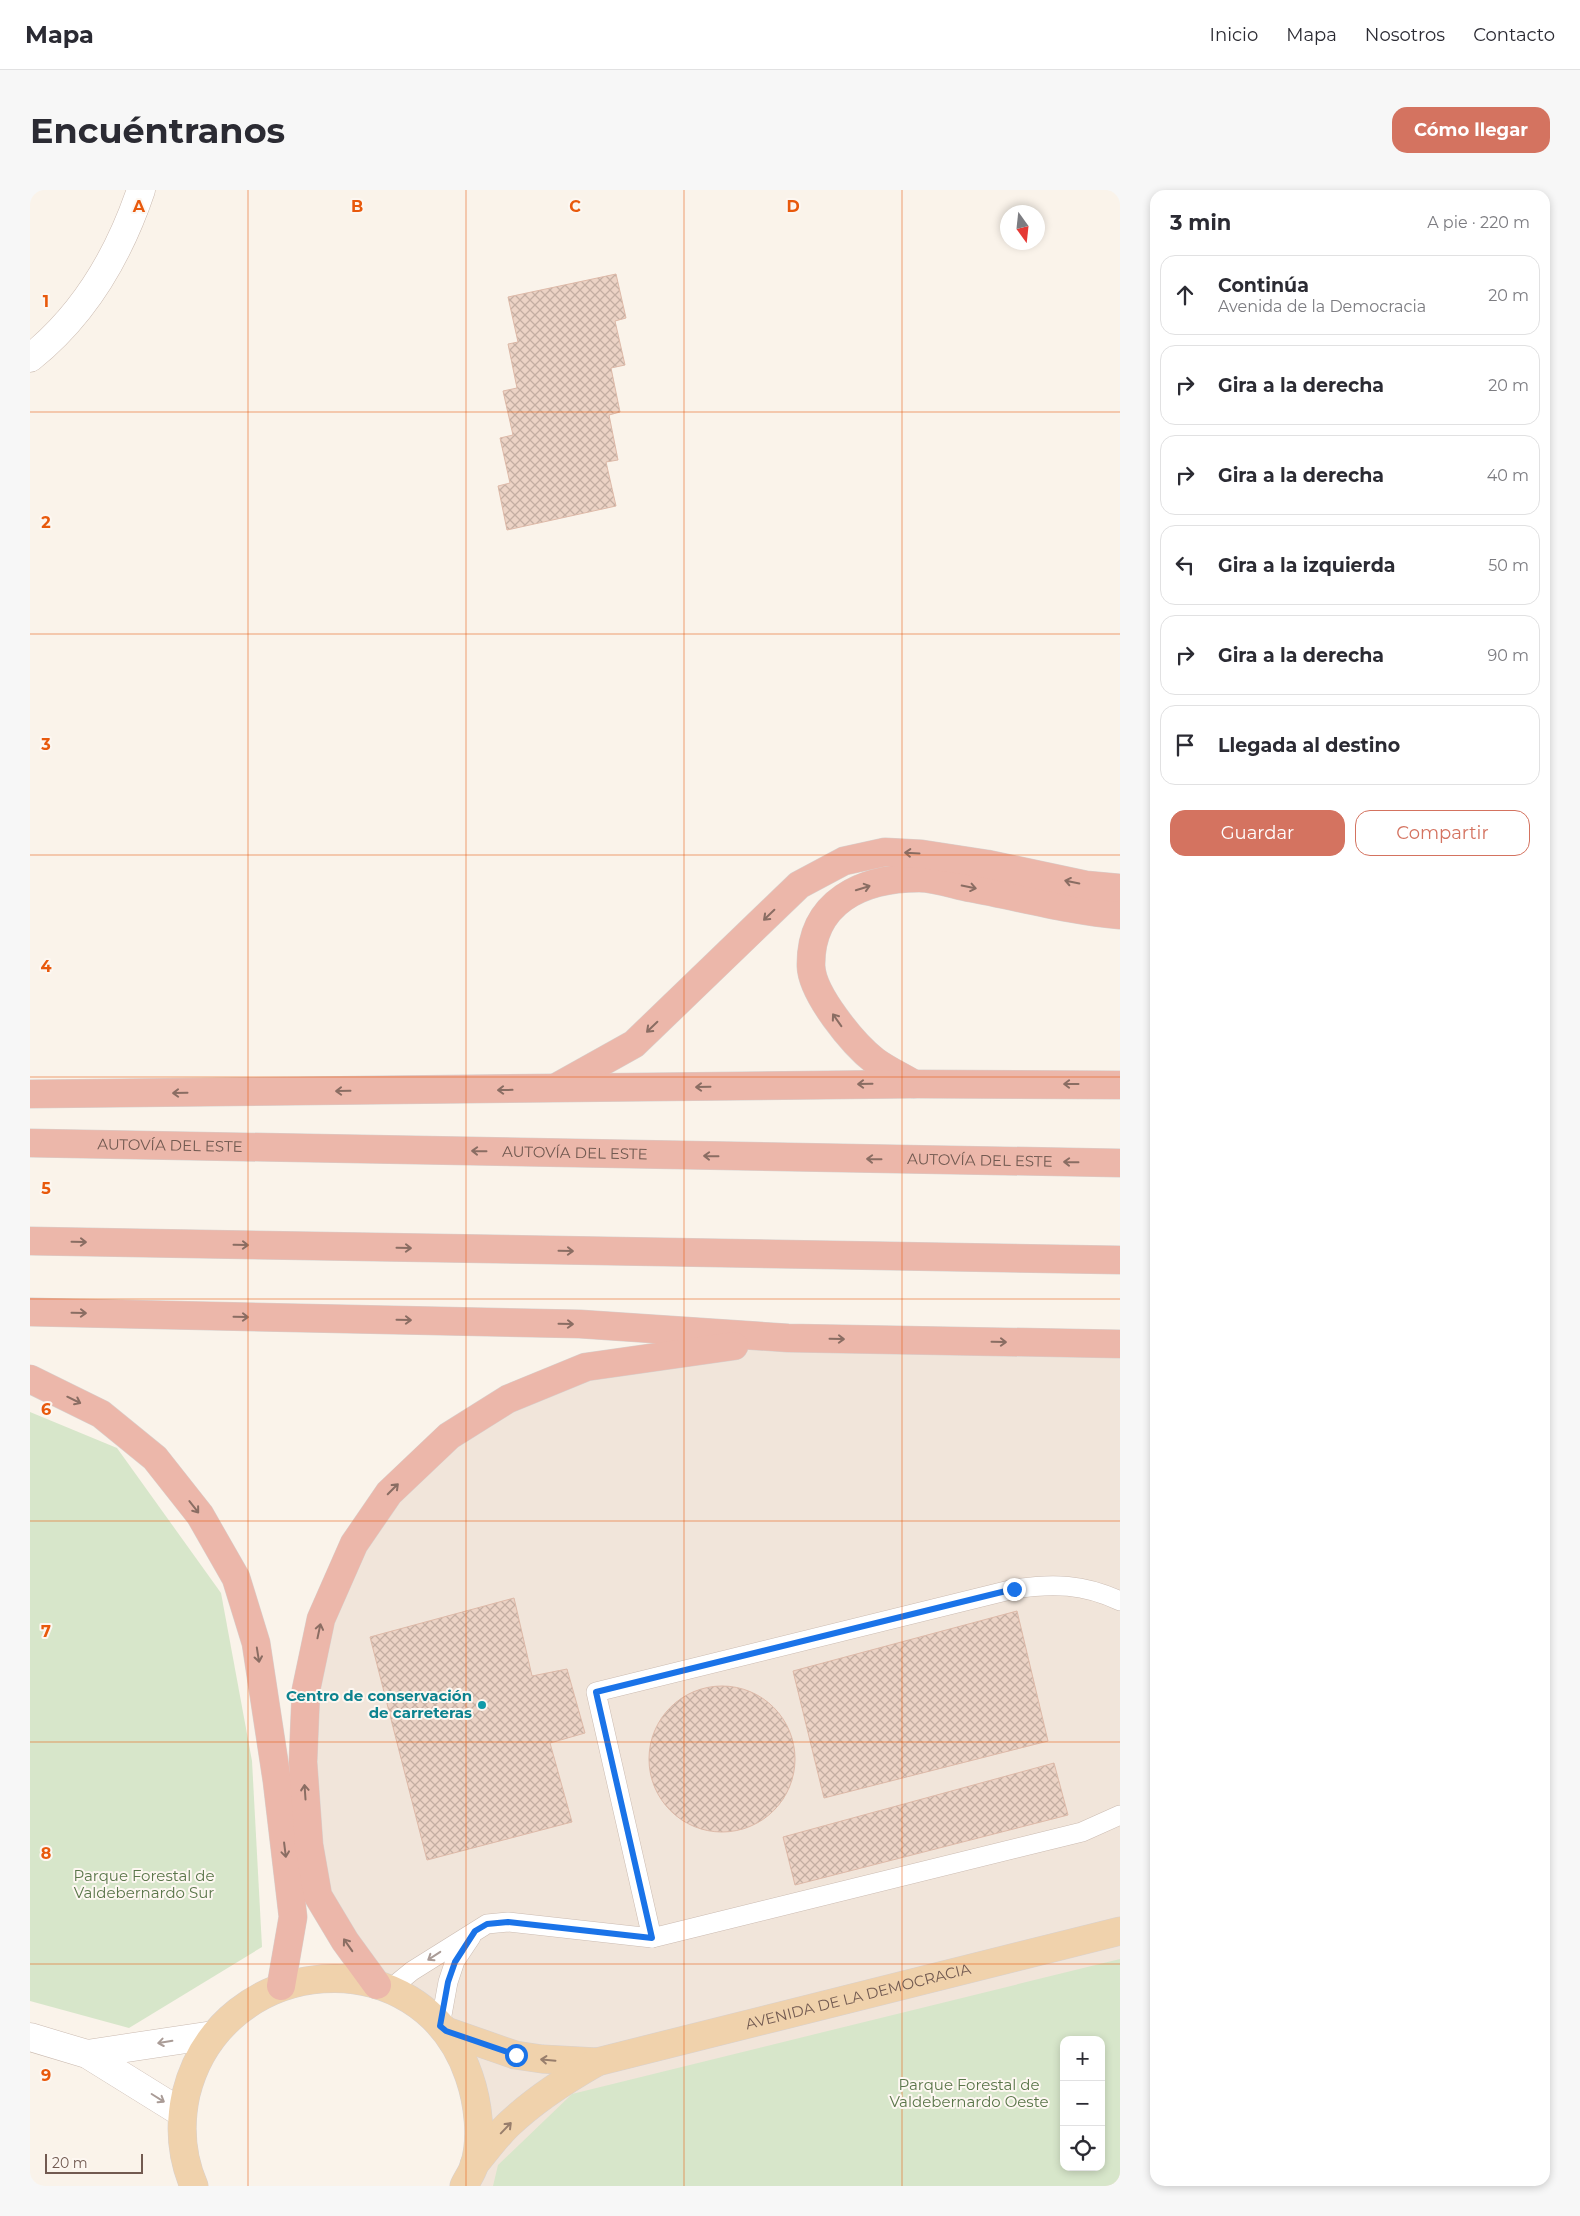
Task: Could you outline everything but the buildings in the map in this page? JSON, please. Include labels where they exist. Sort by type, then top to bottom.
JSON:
[{"type":"highway","points":[[554,1089],[634,1044],[799,885],[844,860],[885,852],[922,854],[987,864],[1086,885],[1120,888]]},
{"type":"highway","points":[[914,1084],[876,1061],[850,1039],[822,998],[811,967],[814,937],[829,908],[853,891],[884,881],[921,878],[1120,915]]},
{"type":"highway","points":[[30,1094],[914,1084],[1120,1085]]},
{"type":"highway","name":"AUTOVÍA DEL ESTE","points":[[30,1143],[1120,1163]]},
{"type":"highway","points":[[30,1241],[1120,1260]]},
{"type":"highway","points":[[30,1312],[580,1324],[788,1338],[1120,1344]]},
{"type":"highway","points":[[384,1987],[345,1941],[318,1896],[308,1845],[303,1762],[306,1690],[321,1619],[354,1544],[388,1493],[450,1436],[508,1399],[586,1368],[788,1338]]},
{"type":"highway","points":[[30,1379],[101,1414],[155,1458],[200,1515],[236,1578],[256,1643],[277,1781],[293,1917],[281,1986]]},
{"type":"main road","name":"AVENIDA DE LA DEMOCRACIA","points":[[469,2176],[507,2126],[570,2077],[597,2062],[1120,1931]]},
{"type":"main road","points":[[194,2186],[188,2172],[182,2143],[182,2113],[192,2072],[213,2035],[244,2006],[281,1986],[316,1978],[351,1979],[384,1987],[418,2006],[443,2029],[464,2061],[476,2095],[479,2124],[469,2176]]},
{"type":"main road","name":"AVENIDA DE LA DEMOCRACIA","points":[[443,2029],[516,2055],[542,2059],[597,2062]]},
{"type":"street","points":[[30,358],[49,343],[74,317],[96,286],[117,246],[141,190]]},
{"type":"street","points":[[87,2054],[213,2035]]},
{"type":"street","points":[[30,2037],[87,2054],[182,2113]]},
{"type":"lane","points":[[652,1938],[596,1692],[1014,1589],[1040,1585],[1068,1586],[1100,1592],[1120,1601]]},
{"type":"lane","points":[[384,1987],[487,1924],[508,1922],[652,1938],[1082,1832],[1120,1815]]},
{"type":"lane","points":[[443,2029],[448,1982],[455,1962],[475,1931]]},
{"type":"shaded area","points":[[788,1338],[1120,1345],[1120,2186],[464,2186],[474,2165],[464,2061],[345,1941],[309,1845],[306,1690],[354,1544],[449,1436],[586,1367]]},
{"type":"green space","name":"Parque Forestal de Valdebernardo Sur","points":[[30,1412],[117,1448],[221,1593],[252,1761],[262,1947],[129,2028],[30,2001]]},
{"type":"green space","name":"Parque Forestal de Valdebernardo Oeste","points":[[1120,1959],[1120,2186],[493,2186],[498,2165],[572,2094]]},
{"type":"place","name":"Centro de conservación de carreteras","points":[[482,1705]]},
{"type":"route","points":[[516,2055],[446,2031],[440,2026],[448,1982],[455,1962],[475,1931],[487,1924],[508,1922],[652,1938],[636,1876],[596,1692],[1014,1589]]}]
